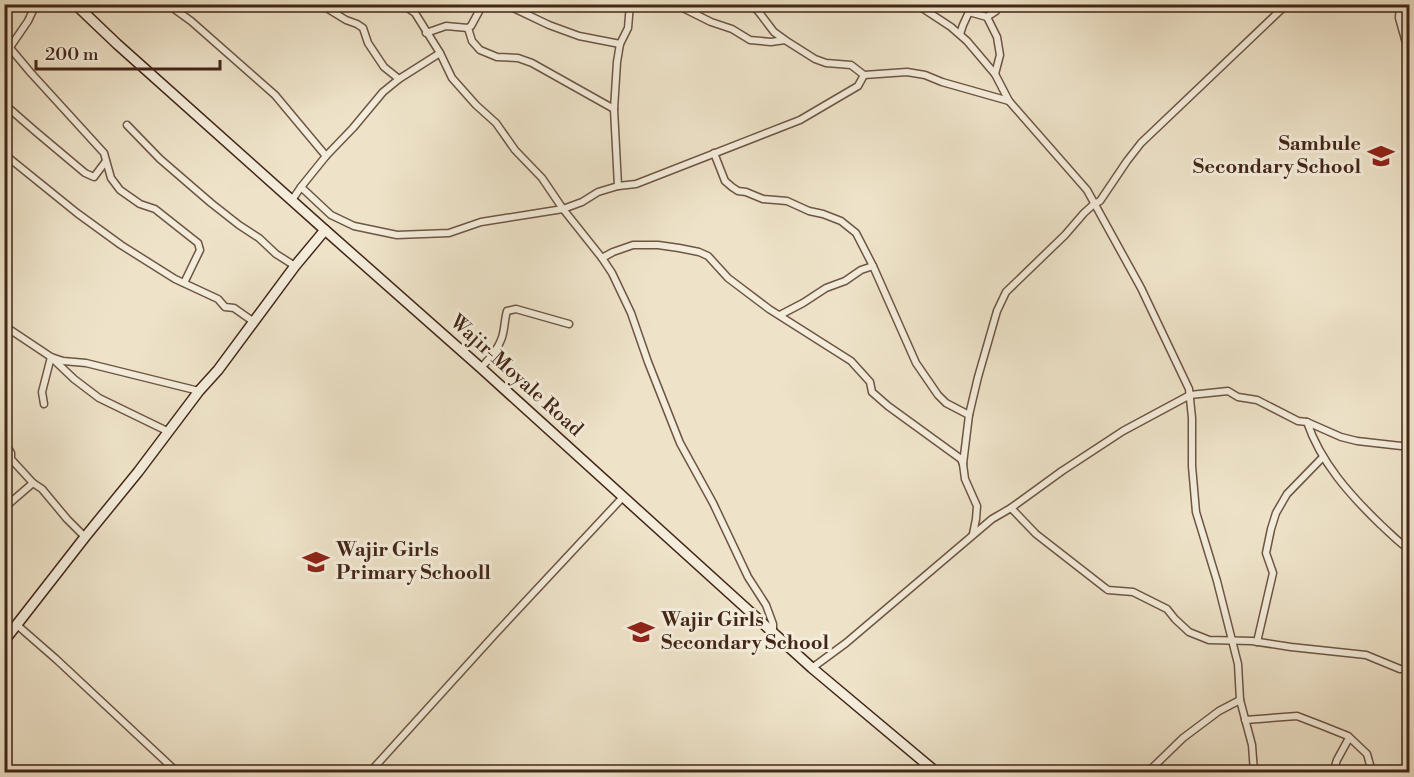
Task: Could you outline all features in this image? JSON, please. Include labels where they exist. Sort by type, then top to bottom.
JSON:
[{"type":"main road","name":"Wajir-Moyale Road","points":[[75,4],[813,668],[936,772]]},
{"type":"main road","points":[[4,641],[138,472],[198,391],[218,370],[295,266],[325,230]]},
{"type":"street","points":[[4,56],[28,21],[36,4]]},
{"type":"street","points":[[172,4],[173,8],[275,95],[326,156]]},
{"type":"street","points":[[320,4],[363,28],[368,43],[384,67],[399,79]]},
{"type":"street","points":[[402,4],[415,13],[452,78],[496,123],[515,150],[542,178],[562,209],[612,273],[631,313],[680,444],[713,503],[748,578],[766,605],[773,624],[773,632]]},
{"type":"street","points":[[426,33],[446,26],[468,28],[483,4]]},
{"type":"street","points":[[505,4],[549,25],[579,36],[621,44]]},
{"type":"street","points":[[618,186],[614,109],[617,62],[628,28],[630,4]]},
{"type":"street","points":[[675,4],[711,22],[732,29],[750,40],[771,42],[785,40]]},
{"type":"street","points":[[750,4],[774,32],[826,63],[850,65],[864,75],[895,72],[925,75],[1009,101]]},
{"type":"street","points":[[915,4],[960,34],[995,74],[1009,101],[1087,190],[1141,288],[1188,388],[1196,512],[1238,664],[1240,700],[1252,745],[1254,772]]},
{"type":"street","points":[[964,4],[969,12],[987,17],[997,37],[1000,55],[995,74]]},
{"type":"street","points":[[987,17],[996,11],[999,4]]},
{"type":"street","points":[[973,534],[977,506],[966,479],[963,464],[969,415],[997,311],[1006,292],[1084,213],[1102,198],[1141,143],[1287,4]]},
{"type":"street","points":[[1400,4],[1399,18],[1410,57]]},
{"type":"street","points":[[960,34],[969,12]]},
{"type":"street","points":[[468,28],[472,41],[480,50],[497,57],[518,58],[532,63],[614,109]]},
{"type":"street","points":[[10,48],[104,153],[111,178],[120,190],[140,204],[155,209],[198,243],[200,250],[184,283]]},
{"type":"street","points":[[292,200],[326,156],[383,92],[399,79],[440,54]]},
{"type":"street","points":[[301,187],[331,215],[354,226],[397,236],[449,233],[480,222],[562,209],[582,202],[598,192],[636,184],[800,120],[858,86],[864,75]]},
{"type":"street","points":[[4,104],[85,173],[94,177],[106,161]]},
{"type":"street","points":[[127,124],[160,159],[211,203],[259,238],[276,254],[295,266]]},
{"type":"street","points":[[714,153],[725,181],[738,191],[763,199],[787,201],[809,211],[841,220],[856,233],[916,363],[946,403],[969,415]]},
{"type":"street","points":[[4,154],[121,245],[175,279],[218,299],[225,307],[234,308],[254,322]]},
{"type":"street","points":[[602,258],[633,245],[658,245],[699,252],[708,256],[728,278],[769,309],[851,361],[870,382],[872,392],[957,455],[963,464]]},
{"type":"street","points":[[780,315],[826,288],[873,266]]},
{"type":"street","points":[[481,368],[501,341],[507,311],[516,309],[569,324]]},
{"type":"street","points":[[4,337],[7,326],[51,357],[99,398],[167,431]]},
{"type":"street","points":[[51,357],[63,361],[86,363],[198,391]]},
{"type":"street","points":[[44,404],[42,392],[51,357]]},
{"type":"street","points":[[813,668],[846,643],[992,519],[1123,431],[1190,395],[1228,392],[1257,400],[1298,421],[1307,422],[1341,437],[1410,447]]},
{"type":"street","points":[[1307,422],[1314,442],[1335,474],[1362,506],[1410,550]]},
{"type":"street","points":[[4,441],[11,453],[8,458],[42,489],[85,537]]},
{"type":"street","points":[[1257,642],[1273,573],[1266,553],[1276,513],[1287,494],[1323,458]]},
{"type":"street","points":[[4,508],[33,483]]},
{"type":"street","points":[[370,772],[623,497]]},
{"type":"street","points":[[1011,508],[1036,534],[1108,590],[1133,592],[1167,609],[1175,620],[1189,632],[1209,640],[1257,642],[1366,655],[1400,669],[1410,669]]},
{"type":"street","points":[[17,625],[177,772]]},
{"type":"street","points":[[1148,772],[1183,738],[1219,711],[1240,700]]},
{"type":"street","points":[[1245,720],[1297,716],[1349,738],[1367,754],[1372,772]]},
{"type":"street","points":[[1333,772],[1349,738]]},
{"type":"place","name":"Sambule Secondary School","points":[[1381,156]]},
{"type":"place","name":"Wajir Girls Primary Schooll","points":[[316,562]]},
{"type":"place","name":"Wajir Girls Secondary School","points":[[641,632]]}]
